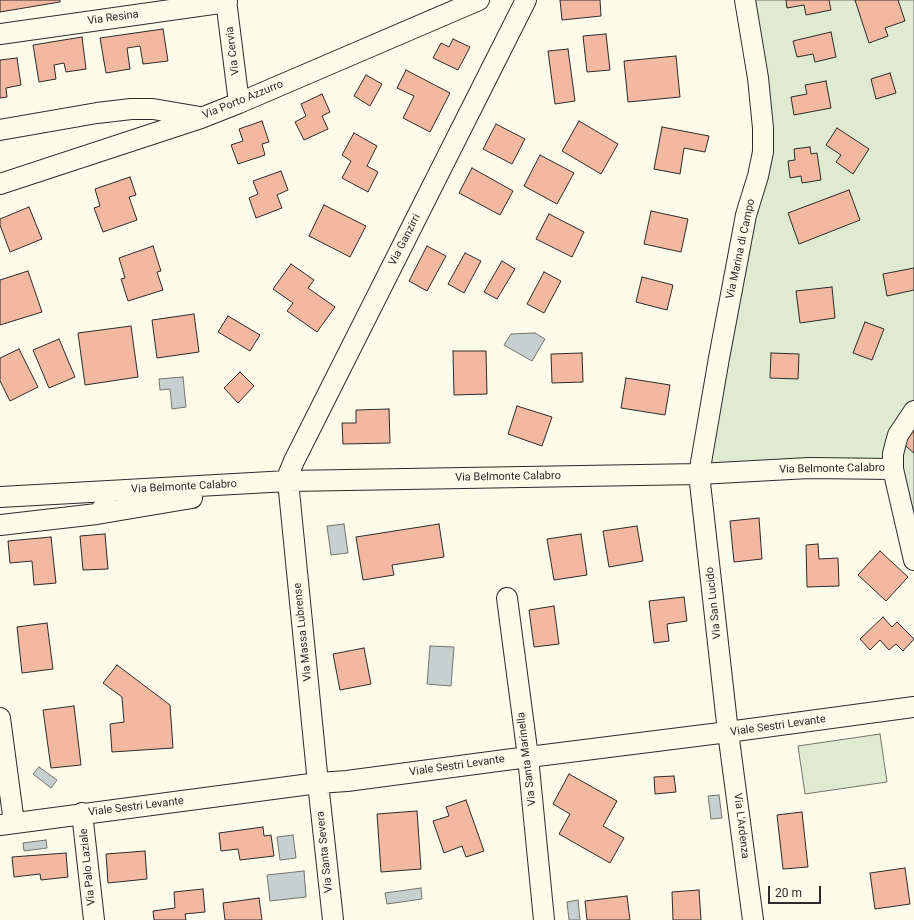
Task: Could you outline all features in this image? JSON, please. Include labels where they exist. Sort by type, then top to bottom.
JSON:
[{"type":"street","name":"Via Porto Azzurro","points":[[0,184],[201,118],[479,0]]},
{"type":"street","name":"Via Ganzirri","points":[[288,481],[289,473],[294,461],[526,0]]},
{"type":"street","name":"Via Marina di Campo","points":[[699,474],[746,215],[758,176],[763,152],[763,128],[758,78],[745,0]]},
{"type":"street","name":"Via Cervia","points":[[226,1],[239,103]]},
{"type":"street","name":"Via Resina","points":[[0,34],[226,1]]},
{"type":"street","points":[[0,130],[97,113],[131,109],[153,109],[201,118]]},
{"type":"street","points":[[914,411],[903,427],[896,442],[893,454],[893,469],[914,560]]},
{"type":"street","name":"Via Belmonte Calabro","points":[[0,497],[288,481],[699,474],[809,468],[893,469]]},
{"type":"street","name":"Via San Lucido","points":[[699,474],[728,732]]},
{"type":"street","points":[[0,525],[97,514],[288,481]]},
{"type":"street","name":"Via Massa Lubrense","points":[[288,481],[318,784]]},
{"type":"street","name":"Via Belmonte Calabro","points":[[97,514],[123,490]]},
{"type":"street","name":"Via Santa Marinella","points":[[507,598],[528,757],[544,920]]},
{"type":"street","name":"Viale Sestri Levante","points":[[7,824],[82,813],[318,784],[347,782],[914,707]]},
{"type":"street","points":[[0,718],[7,824]]},
{"type":"street","name":"Via L'Ardenza","points":[[728,732],[753,920]]},
{"type":"street","name":"Via Santa Severa","points":[[318,784],[333,920]]},
{"type":"street","name":"Via Palo Laziale","points":[[82,813],[94,920]]},
{"type":"green space","points":[[735,0],[914,0],[914,411],[893,469],[699,474],[762,160]]},
{"type":"green space","points":[[914,416],[914,547],[896,468]]},
{"type":"green space","points":[[880,734],[887,782],[805,794],[798,746]]},
{"type":"shaded area","points":[[535,333],[545,339],[532,361],[504,345],[511,334]]},
{"type":"shaded area","points":[[183,377],[186,407],[172,409],[170,389],[160,390],[159,379]]},
{"type":"shaded area","points":[[344,524],[348,553],[331,555],[327,526]]},
{"type":"shaded area","points":[[430,646],[454,647],[451,686],[427,684]]},
{"type":"shaded area","points":[[39,767],[57,780],[51,788],[33,774]]},
{"type":"shaded area","points":[[719,795],[722,818],[711,819],[708,796]]},
{"type":"shaded area","points":[[293,835],[296,858],[280,860],[277,837]]},
{"type":"shaded area","points":[[46,840],[47,848],[24,851],[23,843]]},
{"type":"shaded area","points":[[304,871],[306,897],[270,901],[267,875]]},
{"type":"shaded area","points":[[421,888],[422,899],[387,904],[385,893]]},
{"type":"shaded area","points":[[578,900],[580,920],[569,920],[567,902]]},
{"type":"building","points":[[0,0],[60,0],[60,2],[0,12]]},
{"type":"building","points":[[560,0],[600,0],[601,16],[562,20]]},
{"type":"building","points":[[786,0],[829,0],[831,10],[806,15],[804,5],[787,8]]},
{"type":"building","points":[[855,0],[898,0],[905,21],[885,28],[888,36],[869,43]]},
{"type":"building","points":[[163,29],[168,61],[143,64],[140,46],[127,48],[130,69],[106,73],[100,38]]},
{"type":"building","points":[[831,32],[836,57],[815,62],[813,54],[797,57],[793,41]]},
{"type":"building","points":[[606,34],[610,70],[587,72],[583,36]]},
{"type":"building","points":[[82,37],[86,69],[66,72],[64,63],[54,65],[56,79],[39,82],[33,45]]},
{"type":"building","points":[[453,39],[470,47],[458,70],[433,58],[441,43],[449,47]]},
{"type":"building","points":[[568,49],[575,101],[555,104],[548,51]]},
{"type":"building","points":[[676,56],[680,97],[628,102],[624,61]]},
{"type":"building","points":[[17,58],[21,85],[6,88],[7,97],[0,98],[0,60]]},
{"type":"building","points":[[406,70],[450,93],[430,132],[403,118],[414,96],[397,88]]},
{"type":"building","points":[[890,73],[896,93],[876,99],[871,79]]},
{"type":"building","points":[[366,75],[382,84],[370,106],[354,96]]},
{"type":"building","points":[[826,81],[831,108],[794,115],[791,97],[807,94],[805,85]]},
{"type":"building","points":[[322,94],[330,112],[322,116],[328,129],[304,140],[295,122],[306,116],[301,104]]},
{"type":"building","points":[[262,121],[269,142],[262,144],[265,155],[238,164],[231,145],[243,141],[239,129]]},
{"type":"building","points":[[579,121],[618,144],[601,174],[562,151]]},
{"type":"building","points":[[496,124],[525,139],[512,164],[483,149]]},
{"type":"building","points":[[662,127],[709,136],[705,152],[684,148],[680,174],[654,169]]},
{"type":"building","points":[[837,128],[869,149],[853,174],[836,162],[841,155],[826,145]]},
{"type":"building","points":[[354,133],[377,146],[367,166],[378,172],[368,192],[342,178],[351,161],[342,155]]},
{"type":"building","points":[[810,147],[811,154],[817,153],[821,180],[802,183],[801,176],[790,178],[788,161],[795,160],[794,149]]},
{"type":"building","points":[[540,155],[574,173],[557,204],[524,186]]},
{"type":"building","points":[[472,168],[513,191],[500,215],[459,193]]},
{"type":"building","points":[[281,171],[288,190],[277,195],[282,208],[256,218],[249,198],[258,194],[253,181]]},
{"type":"building","points":[[130,177],[136,195],[129,197],[137,220],[103,232],[94,208],[100,206],[95,189]]},
{"type":"building","points":[[849,190],[860,220],[799,244],[788,213]]},
{"type":"building","points":[[324,205],[366,226],[350,257],[309,236]]},
{"type":"building","points":[[29,207],[42,239],[10,252],[0,225],[0,219]]},
{"type":"building","points":[[651,211],[688,219],[681,252],[644,244]]},
{"type":"building","points":[[549,214],[584,232],[572,257],[536,239]]},
{"type":"building","points":[[153,246],[161,271],[157,272],[163,290],[128,301],[121,279],[125,278],[119,258]]},
{"type":"building","points":[[427,246],[446,256],[427,291],[409,281]]},
{"type":"building","points":[[465,253],[481,261],[464,293],[448,284]]},
{"type":"building","points":[[502,261],[515,269],[497,299],[484,292]]},
{"type":"building","points":[[291,264],[314,280],[308,288],[335,307],[317,332],[287,311],[293,303],[273,289]]},
{"type":"building","points":[[914,268],[914,290],[887,296],[883,274]]},
{"type":"building","points":[[28,271],[42,312],[0,325],[0,280]]},
{"type":"building","points":[[544,272],[561,281],[544,313],[527,304]]},
{"type":"building","points":[[642,277],[673,285],[667,310],[636,302]]},
{"type":"building","points":[[832,287],[835,318],[800,323],[796,291]]},
{"type":"building","points":[[194,314],[199,352],[157,358],[152,320]]},
{"type":"building","points":[[228,316],[260,335],[250,351],[218,332]]},
{"type":"building","points":[[865,322],[884,329],[872,360],[853,353]]},
{"type":"building","points":[[131,326],[138,377],[85,385],[78,333]]},
{"type":"building","points":[[59,339],[75,377],[49,388],[33,350]]},
{"type":"building","points":[[19,349],[38,387],[10,401],[0,381],[0,358]]},
{"type":"building","points":[[453,351],[486,351],[487,394],[454,395]]},
{"type":"building","points":[[582,353],[583,382],[552,383],[551,354]]},
{"type":"building","points":[[771,353],[799,354],[798,379],[770,378]]},
{"type":"building","points":[[240,372],[254,386],[238,403],[224,388]]},
{"type":"building","points":[[626,378],[670,385],[665,415],[621,408]]},
{"type":"building","points":[[517,406],[552,417],[542,446],[508,434]]},
{"type":"building","points":[[389,409],[390,443],[343,444],[342,423],[356,423],[356,410]]},
{"type":"building","points":[[914,425],[914,453],[900,441]]},
{"type":"building","points":[[759,518],[762,559],[734,562],[730,521]]},
{"type":"building","points":[[439,524],[444,557],[392,565],[394,575],[363,580],[356,537]]},
{"type":"building","points":[[637,526],[643,561],[609,567],[603,531]]},
{"type":"building","points":[[105,534],[108,569],[83,570],[80,536]]},
{"type":"building","points":[[581,534],[587,575],[554,580],[547,539]]},
{"type":"building","points":[[51,537],[56,583],[34,585],[32,561],[10,563],[8,541]]},
{"type":"building","points":[[818,544],[819,559],[838,558],[839,586],[807,587],[806,545]]},
{"type":"building","points":[[880,551],[908,577],[886,601],[858,575]]},
{"type":"building","points":[[684,597],[687,621],[667,624],[669,641],[654,643],[649,601]]},
{"type":"building","points":[[554,606],[559,644],[534,647],[529,610]]},
{"type":"building","points":[[883,617],[892,627],[897,622],[914,639],[903,651],[896,644],[889,650],[880,640],[870,650],[860,639]]},
{"type":"building","points":[[47,623],[53,669],[22,673],[17,627]]},
{"type":"building","points":[[364,648],[371,684],[340,690],[333,654]]},
{"type":"building","points":[[117,665],[170,705],[173,748],[112,752],[110,724],[124,722],[122,697],[103,683]]},
{"type":"building","points":[[74,706],[81,765],[51,768],[43,710]]},
{"type":"building","points":[[569,774],[617,801],[603,826],[624,838],[610,863],[559,834],[570,814],[553,804]]},
{"type":"building","points":[[674,776],[676,792],[655,794],[654,777]]},
{"type":"building","points":[[466,800],[484,851],[466,857],[462,846],[444,853],[433,821],[449,816],[446,807]]},
{"type":"building","points":[[417,811],[421,869],[381,872],[377,814]]},
{"type":"building","points":[[802,812],[808,867],[783,869],[777,815]]},
{"type":"building","points":[[263,827],[264,836],[271,835],[274,856],[240,860],[238,849],[221,851],[219,833]]},
{"type":"building","points":[[145,851],[147,879],[108,883],[106,854]]},
{"type":"building","points":[[66,853],[68,877],[41,880],[40,874],[14,877],[12,857]]},
{"type":"building","points":[[905,868],[910,904],[875,909],[870,873]]},
{"type":"building","points":[[203,889],[205,912],[185,914],[186,920],[154,920],[153,911],[175,908],[174,892]]},
{"type":"building","points":[[699,890],[701,920],[673,920],[672,892]]},
{"type":"building","points":[[627,896],[630,920],[587,920],[585,901]]},
{"type":"building","points":[[259,898],[262,920],[225,920],[223,903]]}]
